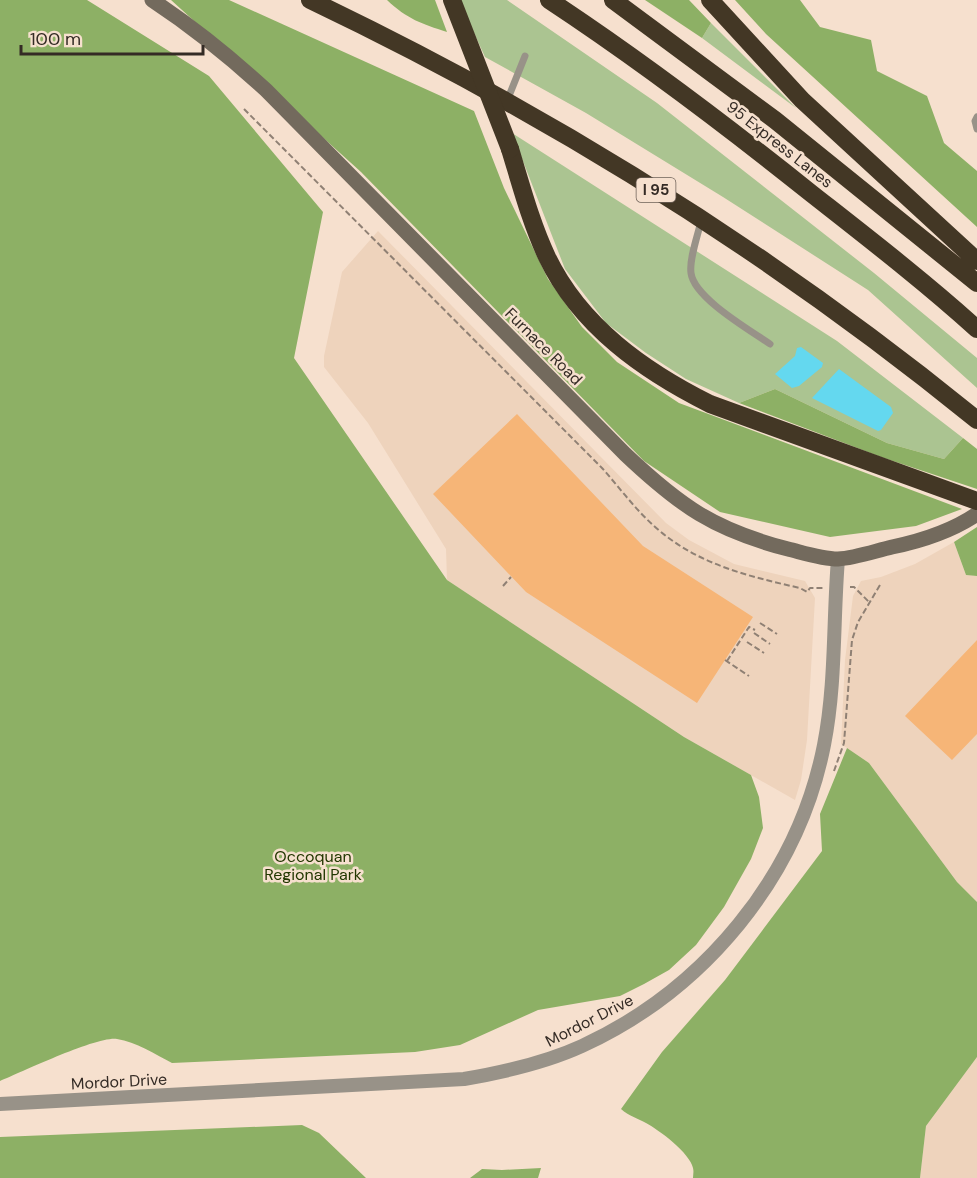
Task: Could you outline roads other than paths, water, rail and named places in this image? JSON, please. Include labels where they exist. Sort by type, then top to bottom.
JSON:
[{"type":"highway","name":"I 95","points":[[310,0],[402,45],[507,102],[701,219],[853,324],[977,420]]},
{"type":"highway","points":[[452,0],[510,149],[546,257],[594,324],[636,361],[672,385],[710,404],[977,501]]},
{"type":"highway","name":"95 Express Lanes","points":[[549,0],[702,107],[977,329]]},
{"type":"highway","points":[[613,0],[784,126],[977,283]]},
{"type":"highway","points":[[710,0],[802,100],[977,261]]},
{"type":"main road","name":"Furnace Road","points":[[152,0],[191,26],[228,55],[266,90],[625,454],[673,498],[712,522],[755,541],[838,559],[923,539],[977,514]]},
{"type":"street","name":"Mordor Drive","points":[[0,1104],[464,1079],[547,1060],[598,1038],[646,1010],[685,980],[730,936],[775,873],[803,814],[813,786],[828,726],[838,559]]},
{"type":"lane","points":[[507,102],[525,56]]},
{"type":"lane","points":[[977,117],[975,121],[977,129]]},
{"type":"lane","points":[[701,219],[691,268],[694,284],[717,306],[770,344]]},
{"type":"water","points":[[801,347],[823,363],[822,367],[799,386],[792,388],[775,374],[795,356],[797,348]]},
{"type":"water","points":[[839,369],[891,407],[893,413],[881,430],[878,431],[812,398]]},
{"type":"park label","name":"Occoquan Regional Park","points":[[313,865]]}]
